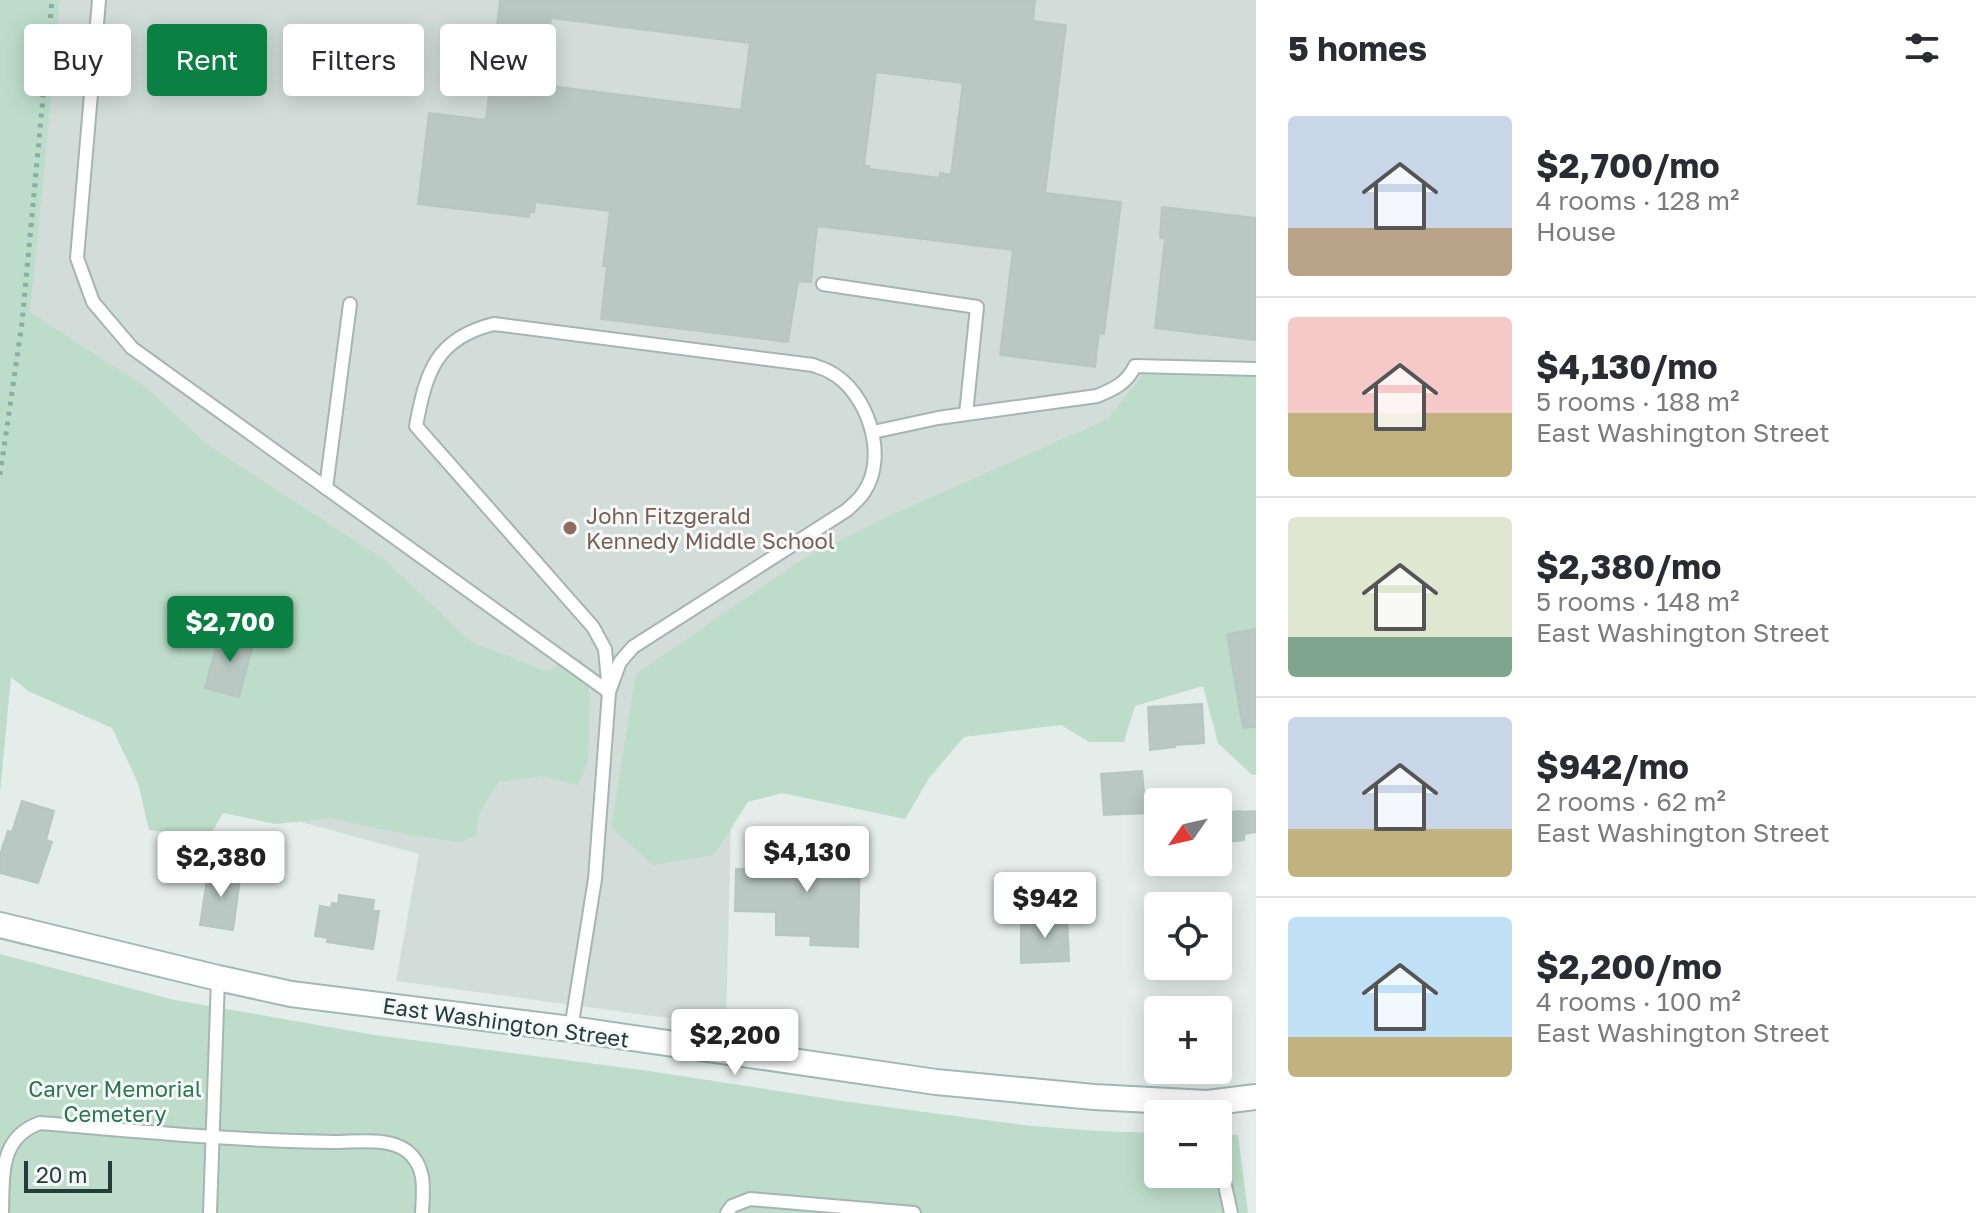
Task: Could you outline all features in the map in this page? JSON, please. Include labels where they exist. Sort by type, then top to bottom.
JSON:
[{"type":"main road","name":"East Washington Street","points":[[0,925],[291,994],[571,1029],[936,1082],[1144,1102]]},
{"type":"main road","name":"East Washington Street","points":[[1232,1103],[1256,1097]]},
{"type":"lane","points":[[99,0],[77,258],[93,302],[132,348],[609,692]]},
{"type":"lane","points":[[823,284],[977,307],[966,414]]},
{"type":"lane","points":[[326,488],[350,304]]},
{"type":"lane","points":[[571,1029],[595,879],[609,692],[605,649],[593,627],[416,426],[421,400],[434,364],[446,346],[470,331],[494,324],[813,365],[832,372],[848,386],[873,432],[876,449],[866,490],[847,510],[633,647],[620,662],[609,692]]},
{"type":"lane","points":[[873,432],[938,418],[1097,396],[1118,387],[1135,366],[1256,369]]},
{"type":"lane","points":[[210,1213],[218,978]]},
{"type":"lane","points":[[2,1213],[3,1154],[12,1138],[26,1127],[40,1123],[300,1142],[390,1143],[406,1151],[418,1164],[424,1177],[422,1213]]},
{"type":"lane","points":[[1226,1188],[1231,1213]]},
{"type":"lane","points":[[727,1213],[732,1206],[750,1199],[914,1213]]},
{"type":"path","points":[[0,475],[22,323],[52,0]]},
{"type":"shaded area","name":"John Fitzgerald Kennedy Middle School","points":[[60,0],[1256,0],[1256,430],[734,699],[726,1026],[396,981],[419,854],[293,820],[5,542],[51,96],[131,96],[131,24],[58,24]]},
{"type":"green space","points":[[0,0],[60,0],[58,24],[24,24],[24,96],[51,96],[30,312],[147,388],[205,443],[386,561],[470,641],[545,671],[582,658],[590,697],[588,761],[578,785],[541,776],[499,782],[479,813],[476,836],[458,842],[331,818],[276,824],[223,813],[209,837],[149,830],[138,783],[112,728],[28,691],[11,677],[0,793]]},
{"type":"green space","points":[[1153,361],[1256,363],[1256,775],[1252,775],[1218,743],[1203,686],[1135,706],[1124,742],[1089,742],[1061,725],[964,737],[929,778],[905,819],[782,793],[748,802],[714,855],[652,865],[611,827],[636,674],[798,562],[898,512],[1108,419]]},
{"type":"green space","name":"Carver Memorial Cemetery","points":[[0,954],[175,1000],[375,1035],[1031,1126],[1144,1133],[1144,1188],[1232,1188],[1232,1135],[1238,1135],[1248,1213],[0,1213]]},
{"type":"building","points":[[500,0],[1035,0],[1033,21],[1066,25],[1045,193],[1121,202],[1104,334],[1099,333],[1095,367],[1000,355],[1013,250],[817,226],[811,282],[798,281],[788,342],[601,319],[607,266],[603,266],[610,211],[535,202],[534,212],[530,212],[529,217],[418,204],[429,113],[486,120],[489,96],[556,96],[556,87],[741,110],[750,43],[551,18],[550,24],[497,24]],"holes":[[[876,72],[963,83],[951,175],[940,173],[940,178],[864,166]]]},
{"type":"building","points":[[1162,207],[1256,218],[1256,340],[1155,328],[1165,239],[1160,238]]},
{"type":"building","points":[[1256,629],[1256,727],[1243,728],[1227,634]]},
{"type":"building","points":[[220,632],[254,641],[239,697],[205,688]]},
{"type":"building","points":[[1202,704],[1204,743],[1150,750],[1148,707]]},
{"type":"building","points":[[1142,771],[1144,813],[1104,815],[1101,774]]},
{"type":"building","points":[[22,801],[54,811],[46,840],[52,842],[38,883],[0,873],[0,855],[8,831],[12,832]]},
{"type":"building","points":[[1256,811],[1256,832],[1244,834],[1244,840],[1232,841],[1232,812]]},
{"type":"building","points":[[778,846],[860,850],[858,947],[810,945],[811,936],[776,935],[776,912],[735,911],[736,869],[777,870]]},
{"type":"building","points":[[209,867],[241,872],[233,930],[200,925]]},
{"type":"building","points":[[339,895],[374,900],[373,911],[379,911],[373,949],[327,942],[328,938],[315,936],[320,906],[331,908],[332,903],[338,904]]},
{"type":"building","points":[[1067,916],[1069,961],[1021,963],[1021,918]]},
{"type":"place","name":"John Fitzgerald Kennedy Middle School","points":[[570,528]]}]
